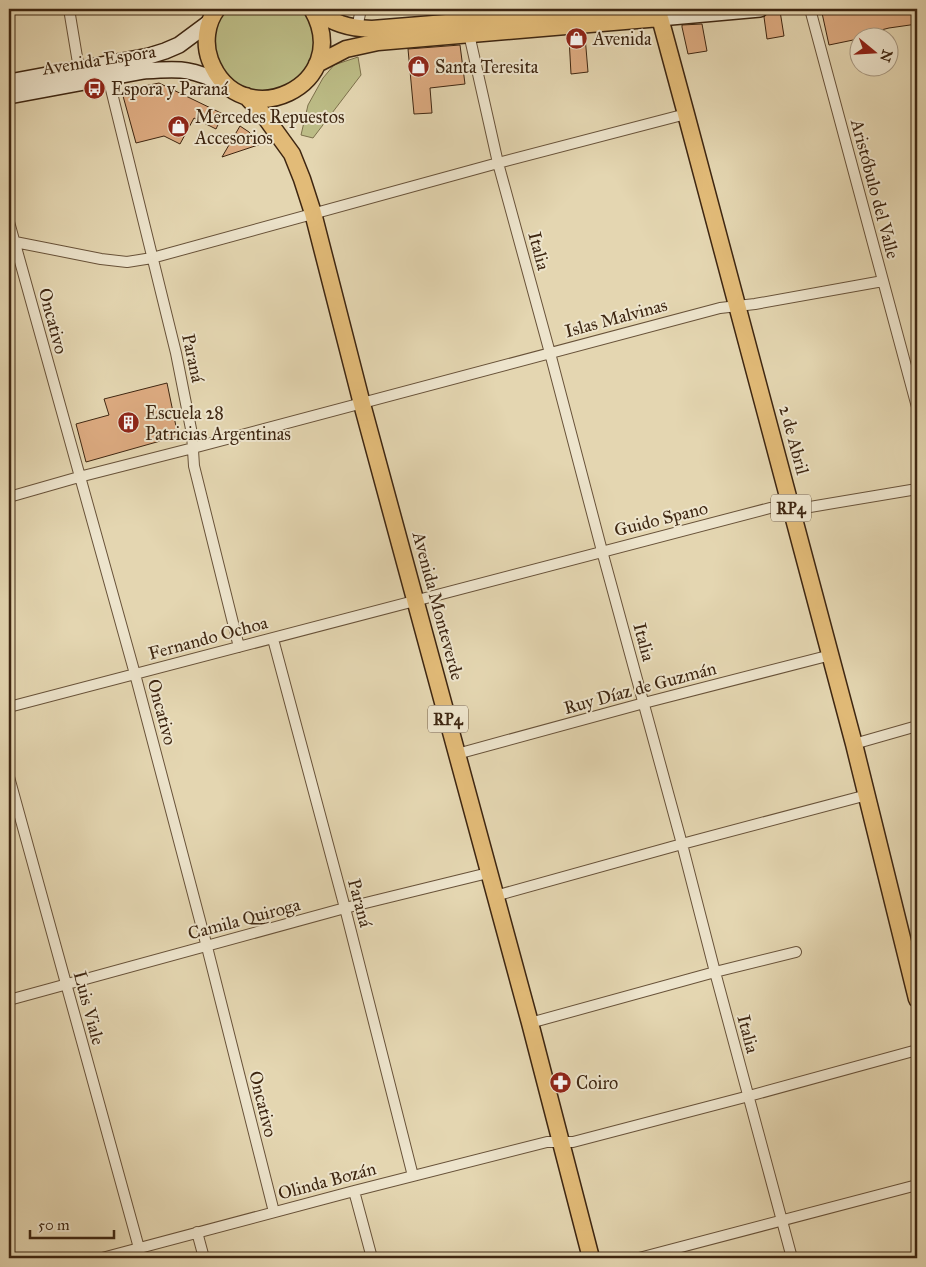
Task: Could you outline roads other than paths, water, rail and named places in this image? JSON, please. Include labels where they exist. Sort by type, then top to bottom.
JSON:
[{"type":"main road","name":"RP4","points":[[312,9],[340,24],[357,28],[562,11],[618,9]]},
{"type":"main road","name":"RP4","points":[[213,15],[206,38],[208,54],[214,70],[224,83],[234,91],[246,96],[263,99],[280,97],[296,90],[308,78],[317,64],[322,46],[320,27],[312,9]]},
{"type":"main road","points":[[317,64],[346,49],[378,42],[659,13],[760,9]]},
{"type":"main road","name":"2 de Abril","points":[[659,13],[868,794],[917,993]]},
{"type":"main road","name":"Avenida Espora","points":[[9,82],[165,52],[178,45],[213,15]]},
{"type":"main road","name":"Avenida Espora","points":[[9,96],[108,77],[162,69],[196,73],[224,83]]},
{"type":"main road","name":"Avenida Monteverde","points":[[246,96],[263,114],[292,154],[313,213],[362,404],[530,1023],[591,1258]]},
{"type":"street","points":[[69,9],[79,68]]},
{"type":"street","points":[[357,28],[361,9]]},
{"type":"street","name":"Aristóbulo del Valle","points":[[810,9],[917,407]]},
{"type":"street","name":"Italia","points":[[469,34],[498,163],[792,1258]]},
{"type":"street","name":"Paraná","points":[[108,77],[176,353],[192,434],[194,466],[239,647]]},
{"type":"street","points":[[12,241],[101,259],[127,262],[152,258],[498,163],[686,114]]},
{"type":"street","name":"Oncativo","points":[[9,222],[12,241],[135,674],[274,1212]]},
{"type":"street","name":"Islas Malvinas","points":[[9,496],[720,308],[755,304],[883,281]]},
{"type":"street","name":"Guido Spano","points":[[416,600],[770,508],[810,507],[917,489]]},
{"type":"street","name":"Fernando Ochoa","points":[[9,707],[416,600]]},
{"type":"street","name":"Paraná","points":[[273,639],[345,908],[413,1176]]},
{"type":"street","name":"Ruy Díaz de Guzmán","points":[[457,754],[831,655]]},
{"type":"street","points":[[854,744],[917,726]]},
{"type":"street","name":"Luis Viale","points":[[9,777],[139,1248]]},
{"type":"street","points":[[495,896],[868,794]]},
{"type":"street","name":"Camila Quiroga","points":[[9,1000],[345,908],[488,873]]},
{"type":"street","points":[[530,1023],[715,972],[796,952]]},
{"type":"street","name":"Olinda Bozán","points":[[102,1258],[547,1142],[574,1142],[917,1050]]},
{"type":"street","points":[[640,1258],[917,1185]]},
{"type":"street","points":[[354,1191],[372,1258]]},
{"type":"street","points":[[197,1232],[204,1258]]},
{"type":"place","name":"Avenida","points":[[577,39]]},
{"type":"place","name":"Santa Teresita","points":[[419,67]]},
{"type":"place","name":"Espora y Paraná","points":[[95,89]]},
{"type":"place","name":"Mercedes Repuestos Accesorios","points":[[179,127]]},
{"type":"place","name":"Escuela 28 Patricias Argentinas","points":[[129,423]]},
{"type":"place","name":"Coiro","points":[[560,1083]]}]
